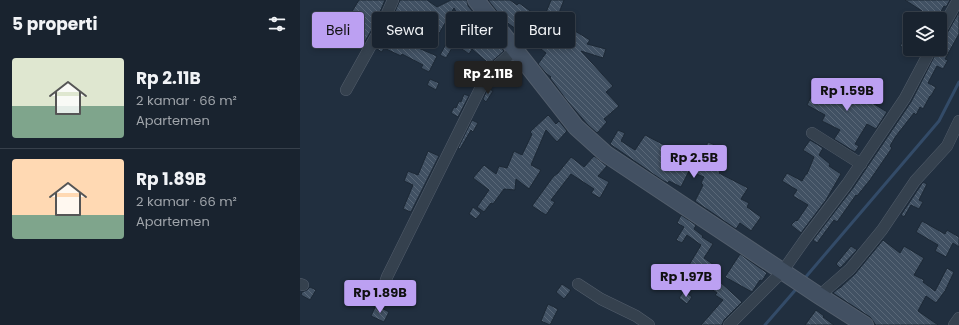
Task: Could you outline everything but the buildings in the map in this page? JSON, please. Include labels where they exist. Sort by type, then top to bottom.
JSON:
[{"type":"street","points":[[346,90],[380,29],[393,0]]},
{"type":"street","points":[[476,0],[576,127],[606,154],[865,325]]},
{"type":"street","points":[[947,20],[958,0]]},
{"type":"street","points":[[384,286],[484,81],[490,72],[515,50]]},
{"type":"street","points":[[729,325],[786,274],[806,238],[847,184],[905,98],[927,56]]},
{"type":"street","points":[[818,295],[850,269],[882,230],[915,181],[947,146],[957,127]]},
{"type":"street","points":[[812,133],[861,164]]},
{"type":"street","points":[[578,284],[600,299],[636,316],[649,325]]},
{"type":"street","points":[[954,325],[959,318]]},
{"type":"waterway","points":[[804,279],[939,121],[959,82]]},
{"type":"waterway","points":[[765,325],[798,287]]}]
